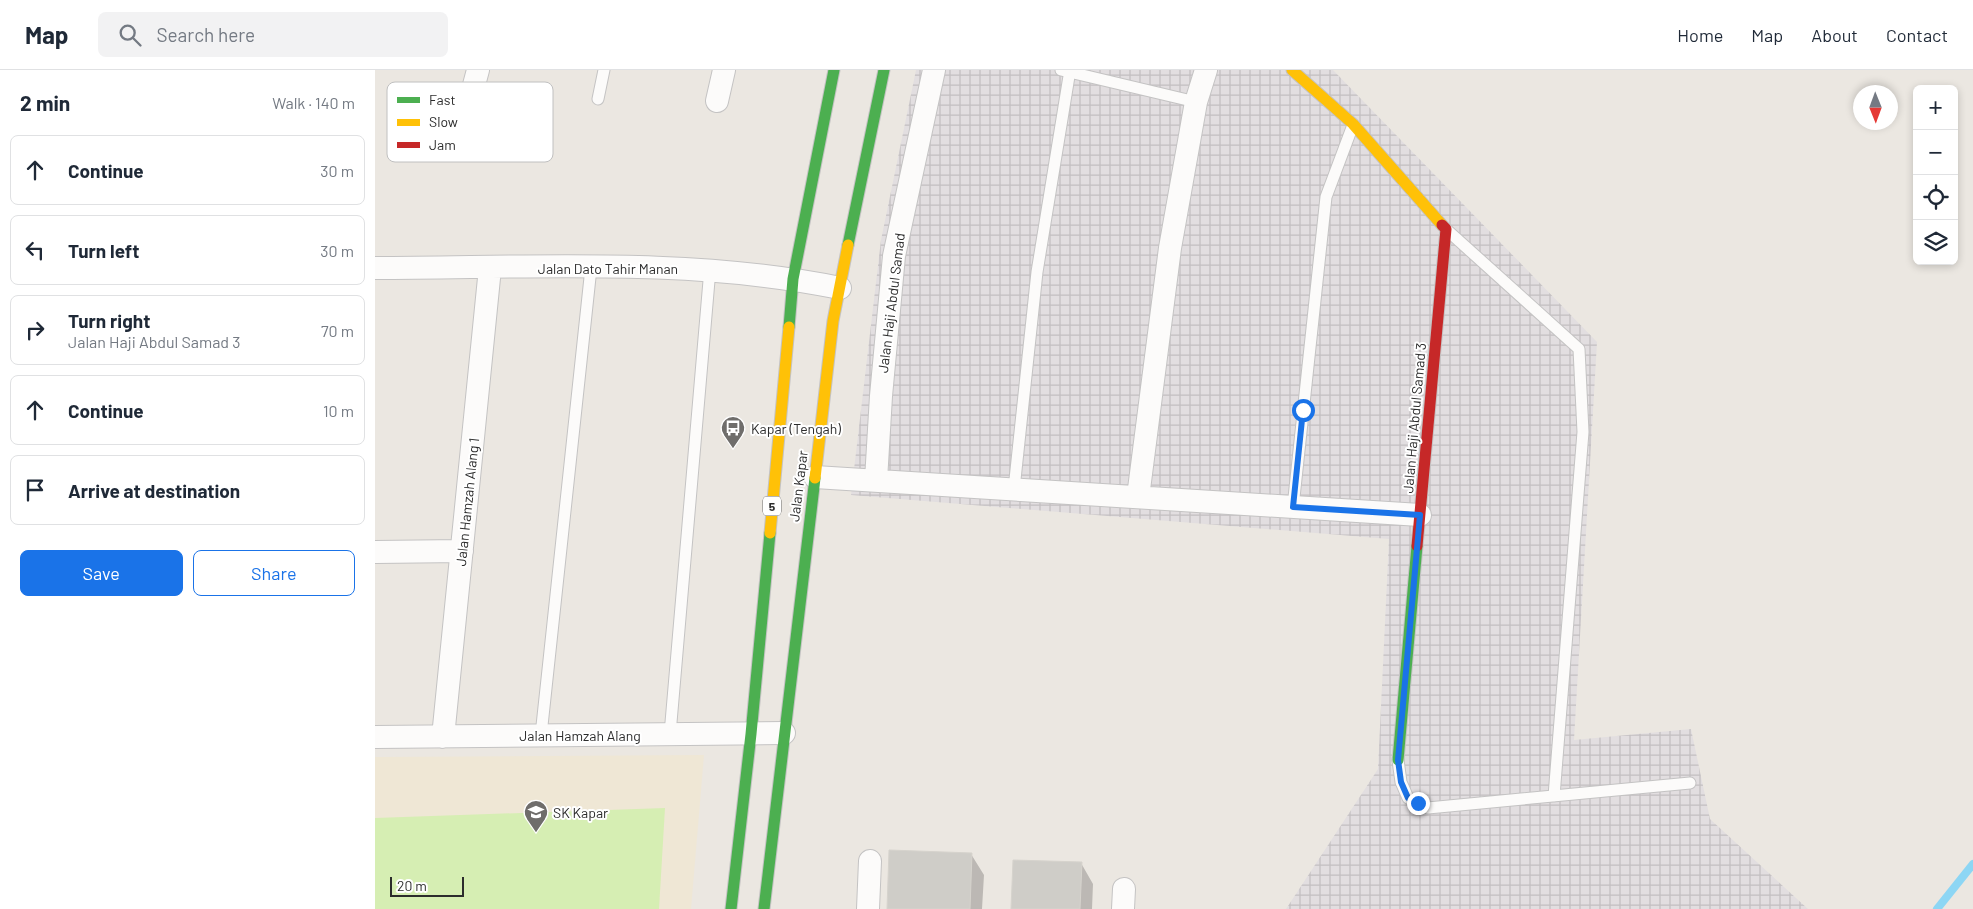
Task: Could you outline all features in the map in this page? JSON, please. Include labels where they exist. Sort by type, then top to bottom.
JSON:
[{"type":"main road","name":"Jalan Kapar","points":[[731,909],[751,734],[793,278],[834,70]]},
{"type":"main road","name":"Jalan Kapar","points":[[764,909],[833,321],[884,70]]},
{"type":"main road","points":[[1292,70],[1353,124],[1446,229]]},
{"type":"main road","name":"Jalan Haji Abdul Samad 3","points":[[1398,760],[1446,229]]},
{"type":"street","points":[[717,101],[724,70]]},
{"type":"street","name":"Jalan Haji Abdul Samad","points":[[877,480],[881,396],[894,256],[934,70]]},
{"type":"street","points":[[1138,497],[1170,248],[1196,102],[1206,70]]},
{"type":"street","name":"Jalan Dato Tahir Manan","points":[[375,268],[710,269],[793,278],[840,288]]},
{"type":"street","name":"Jalan Hamzah Alang 1","points":[[443,737],[490,268]]},
{"type":"street","points":[[815,476],[1420,515]]},
{"type":"street","points":[[375,552],[462,551]]},
{"type":"street","name":"Jalan Hamzah Alang","points":[[375,738],[784,733]]},
{"type":"street","points":[[868,909],[870,860]]},
{"type":"lane","points":[[598,99],[604,70]]},
{"type":"lane","points":[[1014,489],[1037,272],[1067,71],[1196,102]]},
{"type":"lane","points":[[1293,507],[1326,197],[1353,124]]},
{"type":"lane","points":[[1446,229],[1579,349],[1583,432],[1554,796]]},
{"type":"lane","points":[[541,735],[591,268]]},
{"type":"lane","points":[[670,734],[710,269]]},
{"type":"lane","points":[[1398,760],[1401,782],[1408,798],[1428,808],[1690,784]]},
{"type":"shaded area","points":[[916,70],[1333,70],[1597,342],[1574,740],[1691,729],[1710,819],[1808,909],[1286,909],[1378,769],[1389,539],[851,495],[881,240]]},
{"type":"shaded area","name":"SK Kapar","points":[[704,755],[691,909],[375,909],[375,757]]},
{"type":"green space","points":[[665,808],[659,909],[375,909],[375,818]]},
{"type":"building","points":[[889,850],[972,853],[970,909],[887,909]]},
{"type":"building","points":[[1013,860],[1082,862],[1080,909],[1011,909]]},
{"type":"waterway","points":[[1937,909],[1973,864]]},
{"type":"traffic: fast","points":[[789,327],[793,279],[834,70]]},
{"type":"traffic: fast","points":[[848,245],[884,70]]},
{"type":"traffic: fast","points":[[764,909],[815,478]]},
{"type":"traffic: fast","points":[[731,909],[751,734],[770,533]]},
{"type":"traffic: fast","points":[[1398,760],[1417,546]]},
{"type":"traffic: slow","points":[[1292,70],[1353,124],[1442,225]]},
{"type":"traffic: slow","points":[[815,478],[833,321],[848,245]]},
{"type":"traffic: slow","points":[[770,533],[789,327]]},
{"type":"traffic: jam","points":[[1417,546],[1446,229],[1442,225]]},
{"type":"place","name":"Kapar (Tengah)","points":[[733,449]]},
{"type":"place","name":"SK Kapar","points":[[536,833]]},
{"type":"route","points":[[1303,410],[1293,507],[1420,515],[1398,760],[1401,782],[1408,798],[1418,803]]}]
